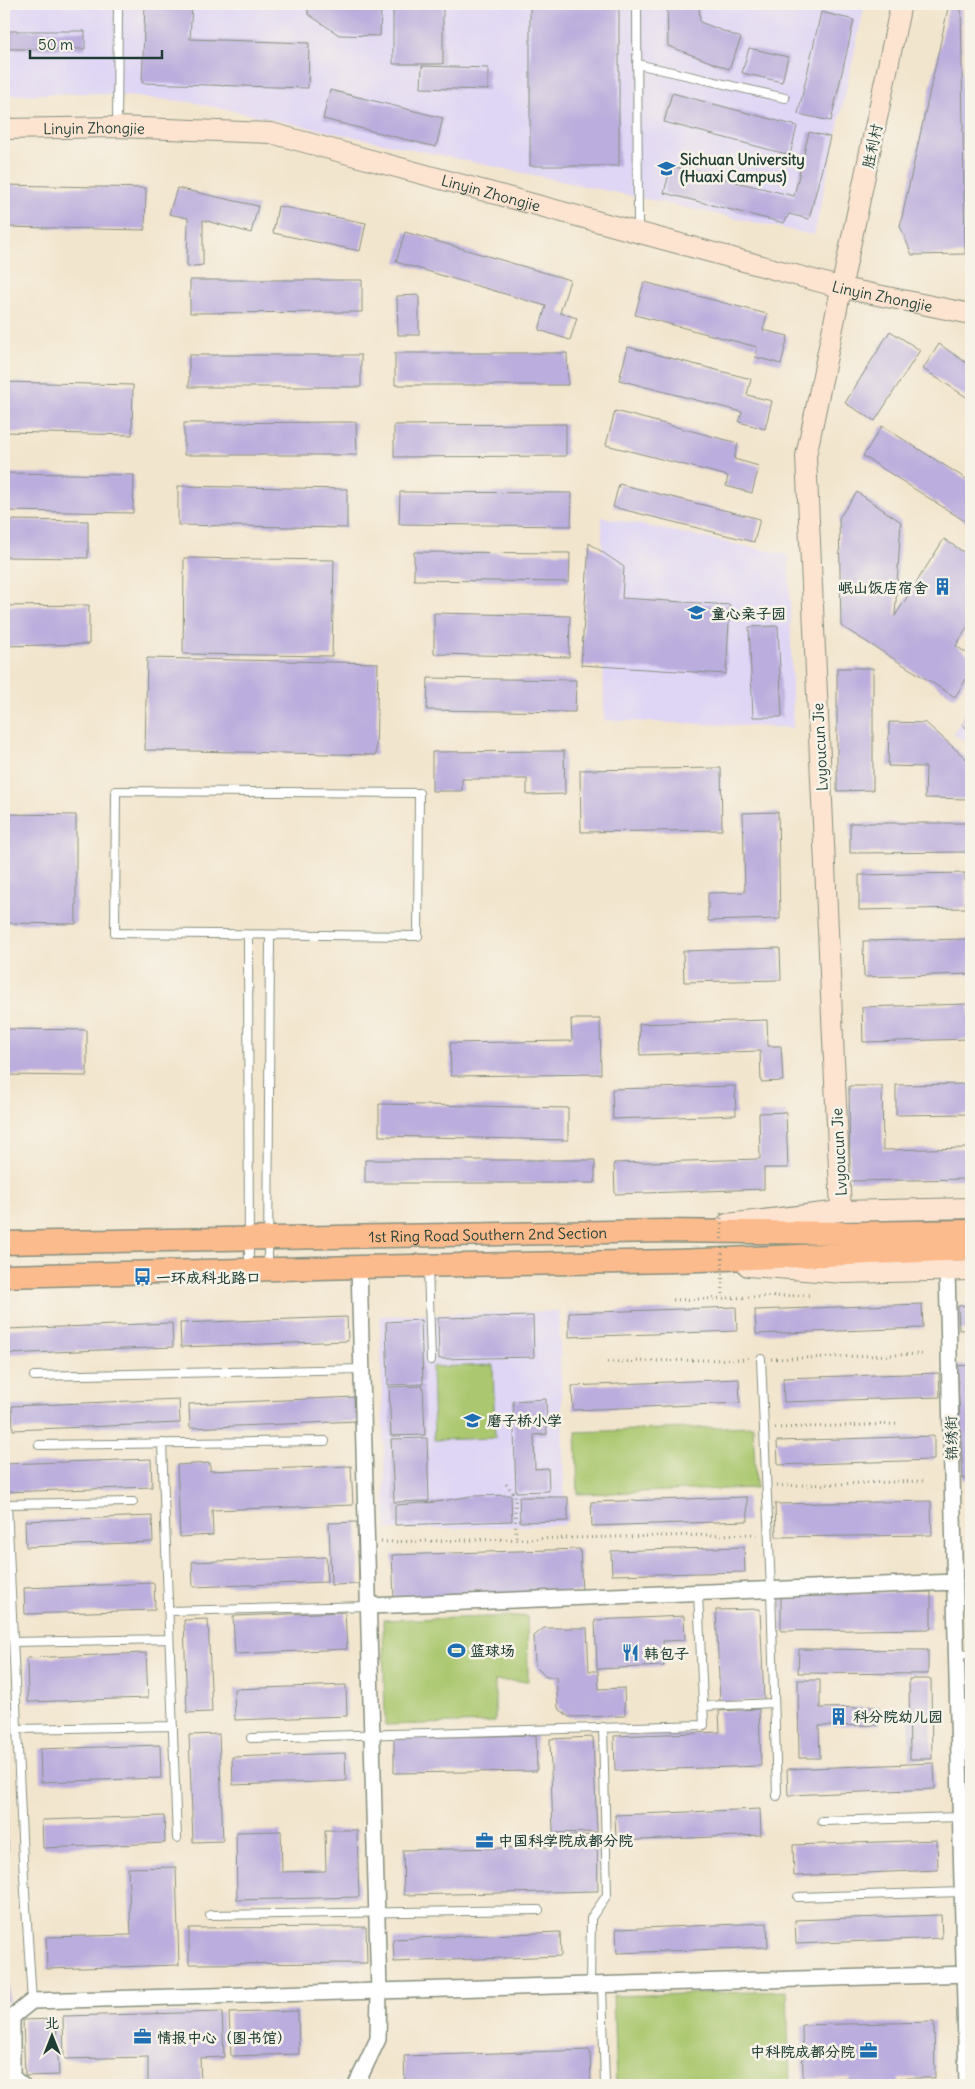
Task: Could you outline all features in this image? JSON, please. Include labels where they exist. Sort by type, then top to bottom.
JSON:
[{"type":"main road","name":"1st Ring Road Southern 2nd Section","points":[[4,1243],[664,1231]]},
{"type":"main road","points":[[664,1231],[971,1232]]},
{"type":"main road","points":[[676,1261],[971,1249]]},
{"type":"main road","name":"1st Ring Road Southern 2nd Section","points":[[4,1276],[428,1265],[676,1261]]},
{"type":"street","name":"胜利村","points":[[843,288],[901,4]]},
{"type":"street","name":"Linyin Zhongjie","points":[[4,129],[117,127],[271,133],[843,288],[971,314]]},
{"type":"street","name":"Lvyoucun Jie","points":[[842,1211],[806,456],[843,288]]},
{"type":"street","name":"1st Ring Road Southern 2nd Section","points":[[664,1231],[842,1211],[971,1208]]},
{"type":"street","name":"1st Ring Road Southern 2nd Section","points":[[676,1261],[844,1273],[971,1270]]},
{"type":"street","points":[[356,2085],[378,2039],[373,1735],[360,1267]]},
{"type":"street","name":"锦绣街","points":[[947,1270],[954,1582],[964,1655],[960,1817],[962,1892],[968,1974],[969,2078]]},
{"type":"street","points":[[369,1606],[954,1582]]},
{"type":"street","points":[[22,2085],[12,2077],[12,2017],[32,2001],[968,1974]]},
{"type":"lane","points":[[117,127],[118,4]]},
{"type":"lane","points":[[637,4],[638,232]]},
{"type":"lane","points":[[637,64],[785,98]]},
{"type":"lane","points":[[116,791],[419,793],[418,936],[248,934],[115,933],[116,791]]},
{"type":"lane","points":[[248,934],[259,1269]]},
{"type":"lane","points":[[259,1269],[270,934]]},
{"type":"lane","points":[[428,1265],[431,1360]]},
{"type":"lane","points":[[761,1359],[771,1590],[777,1796]]},
{"type":"lane","points":[[34,1376],[362,1369]]},
{"type":"lane","points":[[39,1445],[325,1441]]},
{"type":"lane","points":[[162,1443],[177,1838]]},
{"type":"lane","points":[[32,2001],[6,1504],[133,1502]]},
{"type":"lane","points":[[252,1738],[704,1725],[698,1593]]},
{"type":"lane","points":[[168,1611],[369,1606]]},
{"type":"lane","points":[[13,1642],[169,1639]]},
{"type":"lane","points":[[704,1706],[774,1703]]},
{"type":"lane","points":[[17,1729],[174,1726]]},
{"type":"lane","points":[[603,1727],[608,1895],[591,1918],[605,2085]]},
{"type":"lane","points":[[822,1820],[960,1817]]},
{"type":"lane","points":[[798,1898],[962,1892]]},
{"type":"lane","points":[[210,1915],[377,1914],[539,1910]]},
{"type":"path","points":[[720,1213],[723,1298]]},
{"type":"path","points":[[673,1300],[812,1295]]},
{"type":"path","points":[[607,1362],[923,1354]]},
{"type":"path","points":[[764,1428],[899,1424]]},
{"type":"path","points":[[766,1486],[923,1481]]},
{"type":"path","points":[[506,1484],[515,1495],[516,1539]]},
{"type":"path","points":[[368,1542],[768,1533]]},
{"type":"shaded area","name":"Sichuan University (Huaxi Campus)","points":[[4,4],[865,4],[814,235],[191,102],[90,93],[4,95]]},
{"type":"shaded area","name":"童心亲子园","points":[[602,517],[789,555],[793,728],[604,720]]},
{"type":"shaded area","points":[[971,704],[971,745],[953,734]]},
{"type":"shaded area","name":"磨子桥小学","points":[[559,1311],[565,1525],[386,1530],[380,1316]]},
{"type":"green space","points":[[493,1365],[495,1438],[434,1440],[432,1367]]},
{"type":"green space","points":[[753,1426],[756,1488],[578,1494],[576,1432]]},
{"type":"green space","name":"篮球场","points":[[527,1616],[528,1681],[495,1681],[495,1722],[385,1725],[383,1620]]},
{"type":"green space","points":[[787,1991],[790,2085],[616,2085],[613,1996]]},
{"type":"building","points":[[145,4],[192,4],[190,39],[309,43],[308,88],[142,83]]},
{"type":"building","points":[[308,4],[367,4],[367,8],[381,9],[380,36],[339,35],[308,14]]},
{"type":"building","points":[[393,4],[443,4],[443,64],[393,64]]},
{"type":"building","points":[[530,4],[619,4],[619,166],[530,166]]},
{"type":"building","points":[[667,4],[699,4],[700,22],[741,38],[729,69],[668,46]]},
{"type":"building","points":[[949,4],[961,4],[965,254],[912,255],[900,226]]},
{"type":"building","points":[[821,12],[854,20],[831,121],[798,114]]},
{"type":"building","points":[[9,31],[85,31],[85,49],[9,49]]},
{"type":"building","points":[[749,48],[788,57],[782,82],[742,73]]},
{"type":"building","points":[[422,66],[488,68],[488,90],[421,88]]},
{"type":"building","points":[[330,90],[443,118],[436,147],[323,119]]},
{"type":"building","points":[[672,93],[797,126],[790,155],[664,122]]},
{"type":"building","points":[[809,132],[830,137],[809,219],[789,214],[784,223],[664,193],[671,166],[794,196]]},
{"type":"building","points":[[4,185],[146,188],[145,230],[4,227]]},
{"type":"building","points":[[177,188],[258,206],[251,233],[203,220],[203,265],[187,267],[188,218],[169,214]]},
{"type":"building","points":[[278,206],[366,223],[360,251],[273,233]]},
{"type":"building","points":[[405,232],[570,280],[560,313],[577,318],[570,340],[539,330],[546,306],[396,262]]},
{"type":"building","points":[[190,280],[362,280],[362,312],[190,313]]},
{"type":"building","points":[[644,282],[767,314],[763,330],[788,336],[781,364],[755,357],[757,347],[635,315]]},
{"type":"building","points":[[419,295],[419,335],[398,335],[397,296]]},
{"type":"building","points":[[890,331],[920,350],[875,421],[845,403]]},
{"type":"building","points":[[939,344],[971,366],[971,400],[923,369]]},
{"type":"building","points":[[628,347],[751,379],[747,395],[772,401],[765,429],[739,422],[742,412],[619,380]]},
{"type":"building","points":[[395,353],[567,353],[568,385],[395,385]]},
{"type":"building","points":[[189,355],[361,355],[361,387],[189,387]]},
{"type":"building","points":[[4,382],[133,385],[132,435],[4,432]]},
{"type":"building","points":[[615,411],[738,443],[734,459],[759,466],[752,493],[726,486],[728,476],[606,445]]},
{"type":"building","points":[[356,422],[357,455],[184,455],[184,423]]},
{"type":"building","points":[[566,424],[566,456],[394,457],[394,425]]},
{"type":"building","points":[[882,426],[971,482],[971,525],[863,456]]},
{"type":"building","points":[[4,473],[134,475],[133,513],[4,511]]},
{"type":"building","points":[[619,484],[760,519],[754,542],[613,507]]},
{"type":"building","points":[[178,486],[347,489],[347,528],[178,525]]},
{"type":"building","points":[[400,492],[572,493],[571,526],[399,524]]},
{"type":"building","name":"岷山饭店宿舍","points":[[857,492],[901,522],[895,616],[944,539],[971,557],[971,621],[956,646],[971,656],[971,671],[955,697],[841,626],[839,518]]},
{"type":"building","points":[[4,520],[88,521],[88,558],[4,557]]},
{"type":"building","points":[[589,543],[624,567],[622,598],[730,605],[726,674],[581,665]]},
{"type":"building","points":[[414,552],[570,553],[569,582],[414,580]]},
{"type":"building","points":[[184,558],[334,560],[332,656],[183,654]]},
{"type":"building","points":[[89,605],[89,644],[4,646],[4,606]]},
{"type":"building","points":[[434,613],[570,616],[569,657],[434,654]]},
{"type":"building","points":[[778,626],[782,717],[753,717],[749,627]]},
{"type":"building","points":[[147,658],[378,663],[376,755],[145,750]]},
{"type":"building","points":[[837,668],[873,668],[873,790],[837,791]]},
{"type":"building","points":[[428,678],[576,680],[575,712],[427,710]]},
{"type":"building","points":[[971,710],[971,731],[962,725]]},
{"type":"building","points":[[889,722],[926,723],[971,763],[971,799],[925,798],[926,767],[888,766]]},
{"type":"building","points":[[564,751],[565,794],[527,795],[527,779],[462,779],[462,791],[432,791],[432,752]]},
{"type":"building","points":[[721,768],[722,830],[581,832],[580,770]]},
{"type":"building","points":[[778,812],[780,919],[708,921],[708,893],[745,892],[743,813]]},
{"type":"building","points":[[4,814],[76,815],[76,924],[4,923]]},
{"type":"building","points":[[850,823],[971,823],[971,852],[850,853]]},
{"type":"building","points":[[965,873],[966,908],[859,910],[859,875]]},
{"type":"building","points":[[970,939],[971,974],[864,977],[863,941]]},
{"type":"building","points":[[780,948],[781,980],[684,982],[683,951]]},
{"type":"building","points":[[969,1004],[970,1039],[863,1042],[862,1007]]},
{"type":"building","points":[[571,1019],[600,1019],[601,1074],[451,1076],[450,1043],[572,1041]]},
{"type":"building","points":[[767,1020],[768,1046],[781,1046],[783,1081],[761,1082],[760,1051],[640,1055],[639,1024]]},
{"type":"building","points":[[4,1029],[87,1030],[87,1076],[4,1075]]},
{"type":"building","points":[[971,1084],[971,1114],[896,1115],[896,1085]]},
{"type":"building","points":[[735,1086],[736,1115],[613,1119],[612,1089]]},
{"type":"building","points":[[849,1086],[882,1086],[883,1150],[971,1148],[971,1179],[850,1181]]},
{"type":"building","points":[[379,1104],[568,1108],[568,1140],[379,1136]]},
{"type":"building","points":[[786,1112],[788,1168],[764,1168],[764,1189],[615,1194],[614,1163],[760,1159],[759,1113]]},
{"type":"building","points":[[365,1160],[595,1160],[595,1183],[365,1183]]},
{"type":"building","points":[[922,1304],[923,1328],[756,1334],[755,1310]]},
{"type":"building","points":[[971,1305],[971,1329],[959,1330],[958,1306]]},
{"type":"building","points":[[736,1307],[737,1331],[569,1337],[569,1313]]},
{"type":"building","points":[[533,1316],[534,1357],[439,1359],[438,1318]]},
{"type":"building","points":[[347,1317],[348,1341],[181,1347],[180,1323]]},
{"type":"building","points":[[421,1320],[423,1384],[388,1385],[386,1322]]},
{"type":"building","points":[[172,1323],[173,1347],[6,1354],[5,1329]]},
{"type":"building","points":[[971,1365],[971,1479],[963,1479],[957,1366]]},
{"type":"building","points":[[939,1373],[940,1397],[784,1402],[783,1378]]},
{"type":"building","points":[[739,1379],[740,1403],[573,1410],[572,1386]]},
{"type":"building","points":[[423,1386],[425,1435],[391,1436],[389,1387]]},
{"type":"building","points":[[357,1397],[358,1421],[190,1428],[189,1404]]},
{"type":"building","points":[[179,1399],[180,1423],[13,1430],[12,1406]]},
{"type":"building","points":[[546,1399],[547,1434],[534,1435],[535,1469],[548,1468],[549,1491],[516,1492],[513,1401]]},
{"type":"building","points":[[934,1436],[934,1460],[778,1465],[777,1441]]},
{"type":"building","points":[[427,1438],[429,1501],[394,1502],[391,1439]]},
{"type":"building","points":[[151,1459],[152,1487],[4,1492],[4,1464]]},
{"type":"building","points":[[210,1463],[210,1471],[351,1466],[353,1505],[212,1510],[213,1535],[180,1537],[177,1465]]},
{"type":"building","points":[[511,1495],[512,1521],[395,1525],[395,1505],[436,1502],[472,1496]]},
{"type":"building","points":[[519,1497],[568,1497],[568,1521],[520,1522]]},
{"type":"building","points":[[747,1497],[748,1521],[592,1526],[591,1502]]},
{"type":"building","points":[[931,1501],[932,1535],[776,1537],[775,1504]]},
{"type":"building","points":[[152,1516],[153,1542],[26,1547],[25,1521]]},
{"type":"building","points":[[357,1522],[359,1584],[331,1585],[329,1523]]},
{"type":"building","points":[[744,1547],[745,1572],[612,1575],[611,1551]]},
{"type":"building","points":[[580,1549],[582,1592],[394,1598],[392,1555]]},
{"type":"building","points":[[326,1557],[327,1582],[193,1587],[192,1562]]},
{"type":"building","points":[[154,1583],[155,1610],[25,1614],[24,1588]]},
{"type":"building","points":[[931,1592],[931,1629],[781,1631],[781,1594]]},
{"type":"building","points":[[760,1609],[764,1700],[720,1702],[716,1610]]},
{"type":"building","points":[[345,1612],[347,1649],[235,1654],[233,1616]]},
{"type":"building","name":"韩包子","points":[[684,1616],[685,1640],[663,1641],[664,1666],[597,1669],[595,1620]]},
{"type":"building","points":[[208,1619],[212,1712],[187,1713],[184,1620]]},
{"type":"building","points":[[544,1628],[587,1628],[589,1671],[598,1671],[599,1689],[624,1688],[625,1716],[569,1717],[558,1708],[556,1677],[546,1677],[535,1666],[534,1636]]},
{"type":"building","points":[[799,1649],[928,1650],[928,1674],[798,1673]]},
{"type":"building","points":[[146,1653],[148,1698],[28,1702],[27,1658]]},
{"type":"building","points":[[909,1679],[931,1679],[932,1759],[910,1759]]},
{"type":"building","name":"科分院幼儿园","points":[[798,1680],[820,1680],[820,1708],[879,1707],[879,1725],[819,1726],[820,1758],[799,1758]]},
{"type":"building","points":[[346,1685],[347,1716],[235,1720],[234,1689]]},
{"type":"building","points":[[963,1695],[971,1695],[971,1719],[964,1719]]},
{"type":"building","points":[[759,1709],[761,1766],[615,1771],[614,1736],[720,1732],[719,1711]]},
{"type":"building","points":[[219,1734],[223,1841],[193,1842],[189,1735]]},
{"type":"building","points":[[536,1735],[537,1771],[394,1773],[394,1738]]},
{"type":"building","points":[[593,1737],[597,1832],[553,1833],[550,1739]]},
{"type":"building","points":[[160,1745],[161,1778],[41,1782],[40,1749]]},
{"type":"building","points":[[345,1753],[346,1781],[233,1785],[232,1757]]},
{"type":"building","points":[[934,1763],[935,1789],[788,1795],[787,1769]]},
{"type":"building","points":[[5,1791],[8,1851],[4,1851]]},
{"type":"building","points":[[760,1809],[761,1835],[616,1841],[615,1815]]},
{"type":"building","points":[[164,1816],[165,1843],[43,1848],[42,1820]]},
{"type":"building","points":[[325,1830],[357,1830],[359,1897],[237,1900],[236,1832],[281,1831],[282,1872],[326,1871]]},
{"type":"building","points":[[597,1835],[598,1891],[404,1895],[403,1850],[553,1847],[552,1836]]},
{"type":"building","points":[[937,1840],[938,1870],[794,1876],[793,1845]]},
{"type":"building","points":[[4,1866],[6,1866],[9,2002],[4,2002]]},
{"type":"building","points":[[176,1867],[179,1965],[47,1969],[46,1937],[131,1935],[128,1868]]},
{"type":"building","points":[[941,1915],[942,1938],[796,1944],[795,1920]]},
{"type":"building","points":[[767,1923],[768,1947],[617,1953],[616,1929]]},
{"type":"building","points":[[366,1927],[367,1963],[189,1964],[189,1928]]},
{"type":"building","points":[[560,1932],[561,1956],[394,1962],[393,1939]]},
{"type":"building","points":[[298,2011],[299,2054],[231,2056],[229,2013]]},
{"type":"building","name":"情报中心（图书馆）","points":[[222,2012],[224,2057],[200,2058],[201,2085],[148,2085],[148,2057],[64,2059],[63,2016]]},
{"type":"building","points":[[56,2019],[59,2075],[25,2076],[23,2020]]},
{"type":"building","name":"中科院成都分院","points":[[934,2022],[935,2078],[899,2078],[899,2085],[850,2085],[850,2078],[803,2079],[802,2025]]},
{"type":"building","points":[[590,2050],[591,2085],[405,2085],[404,2056]]},
{"type":"place","name":"Sichuan University (Huaxi Campus)","points":[[666,168]]},
{"type":"place","name":"岷山饭店宿舍","points":[[942,587]]},
{"type":"place","name":"童心亲子园","points":[[697,613]]},
{"type":"place","name":"一环成科北路口","points":[[142,1277]]},
{"type":"place","name":"磨子桥小学","points":[[473,1420]]},
{"type":"place","name":"篮球场","points":[[456,1650]]},
{"type":"place","name":"韩包子","points":[[630,1653]]},
{"type":"place","name":"科分院幼儿园","points":[[839,1716]]},
{"type":"place","name":"中国科学院成都分院","points":[[484,1840]]},
{"type":"place","name":"情报中心（图书馆）","points":[[143,2037]]},
{"type":"place","name":"中科院成都分院","points":[[869,2051]]}]
